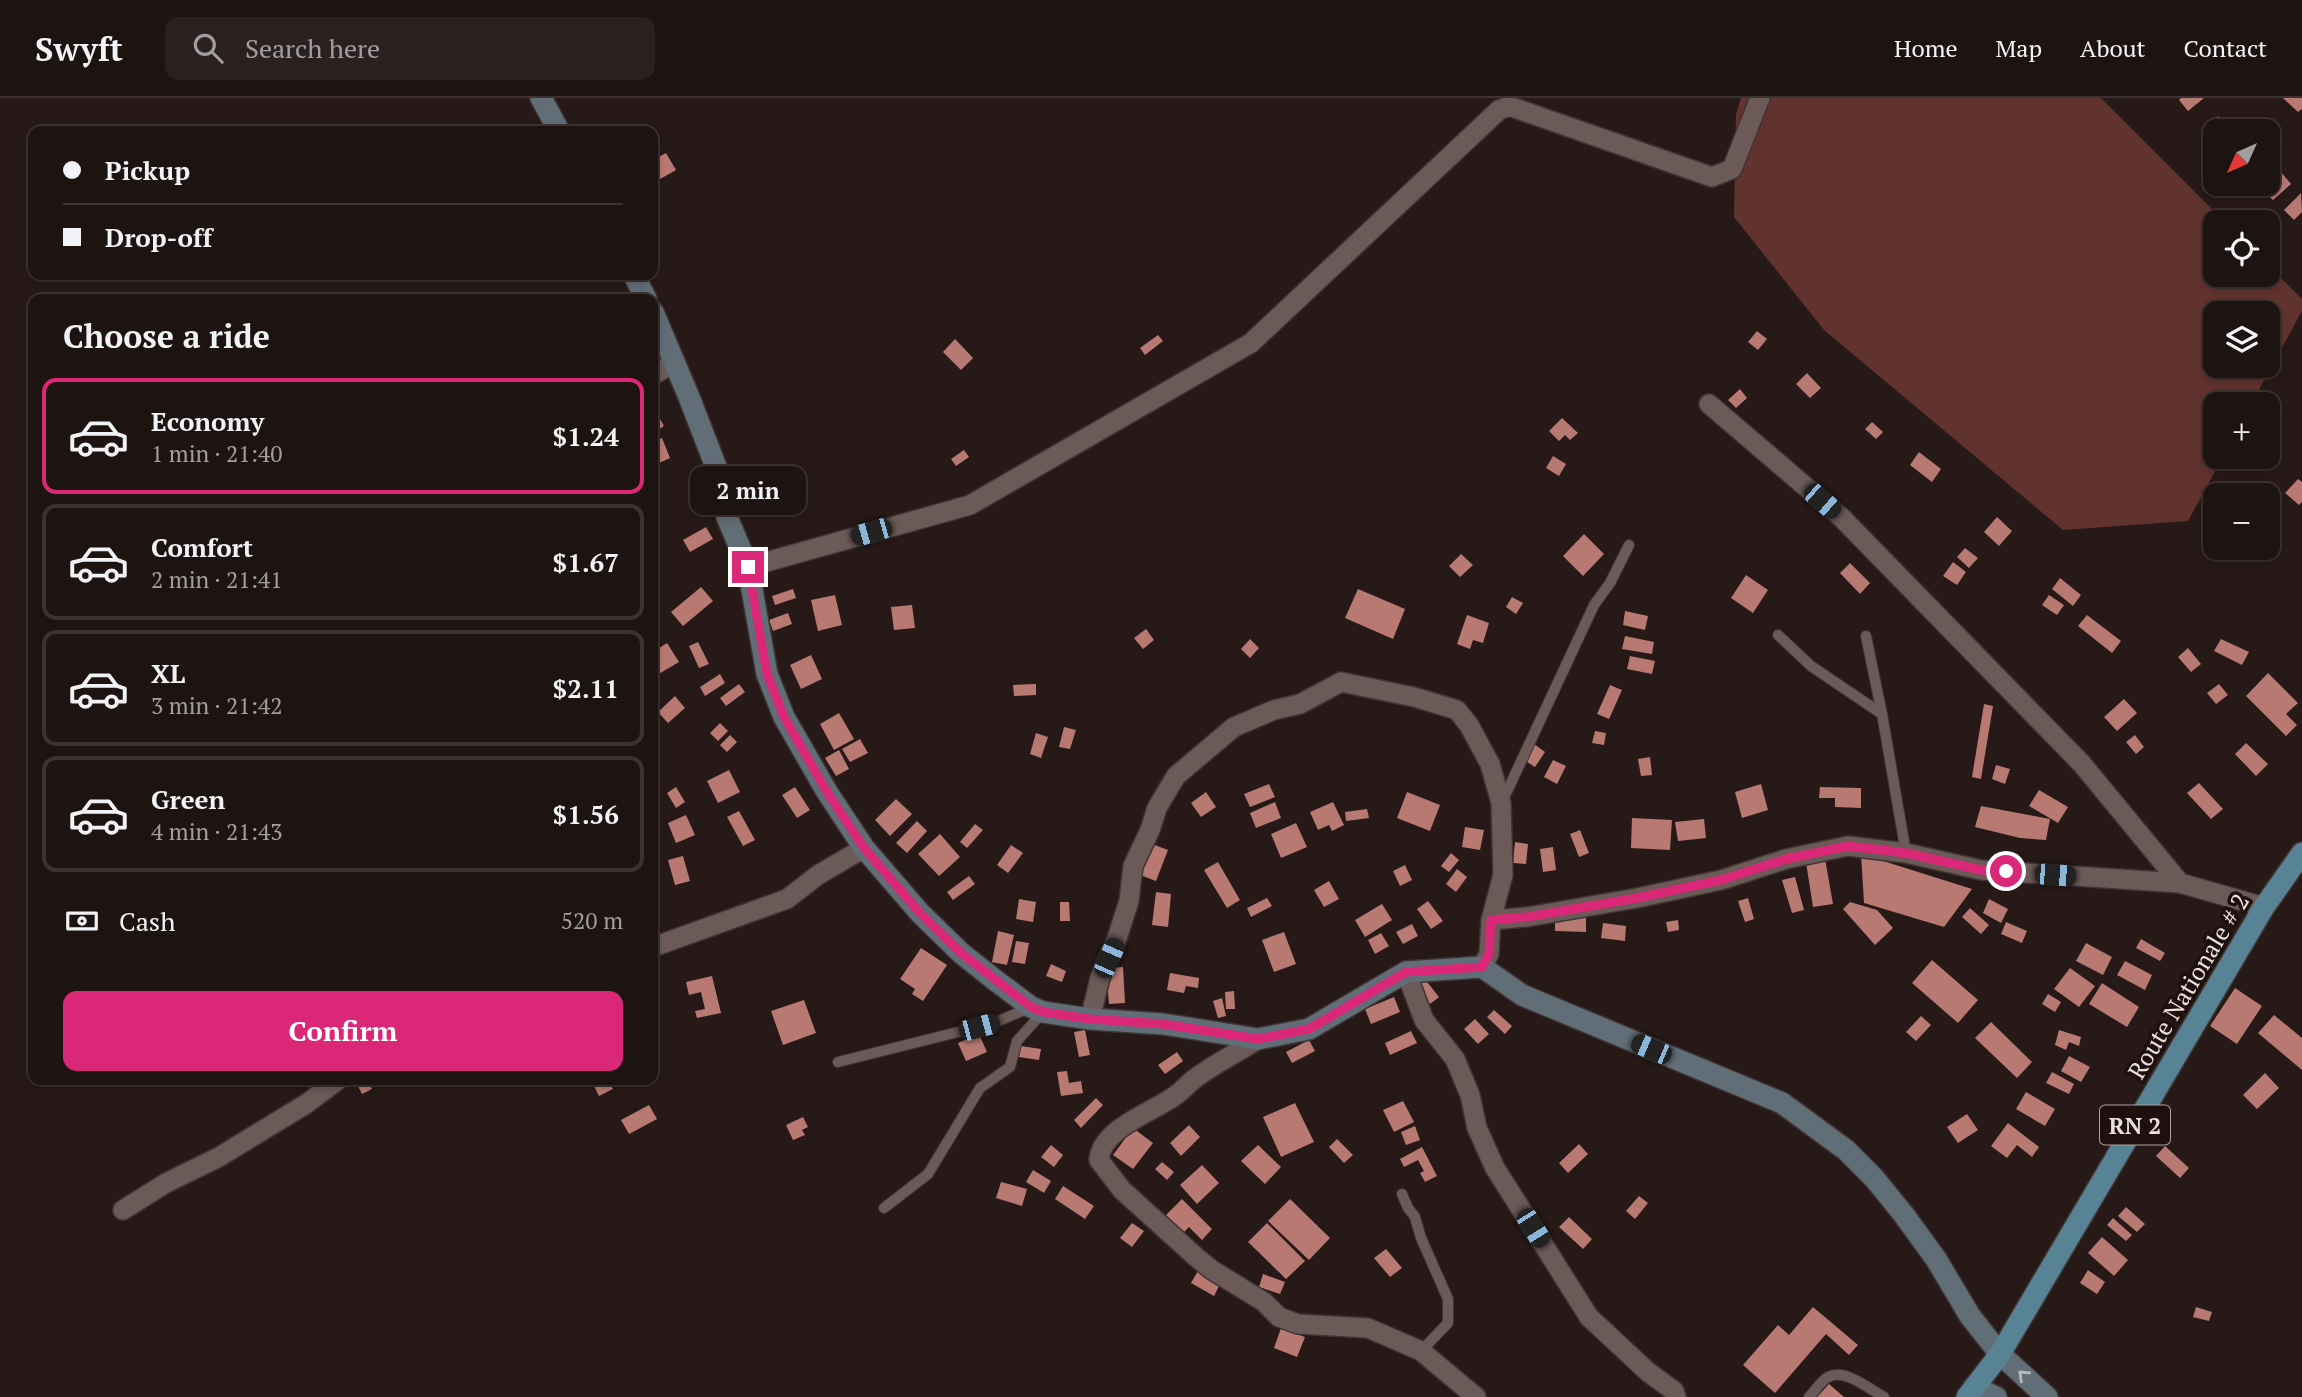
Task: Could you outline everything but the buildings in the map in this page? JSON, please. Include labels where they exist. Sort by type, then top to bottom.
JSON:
[{"type":"main road","name":"Route Nationale # 2","points":[[1970,1392],[2000,1354],[2264,907],[2302,853]]},
{"type":"street","points":[[541,98],[556,126]]},
{"type":"street","points":[[748,567],[970,505],[1251,343],[1505,102],[1712,177],[1732,169],[1760,98]]},
{"type":"street","points":[[658,325],[718,472],[727,517],[748,567],[767,674],[784,717],[827,792],[864,848],[920,913],[961,953],[1037,1010],[1090,1019],[1163,1024],[1258,1039],[1309,1029],[1406,972],[1482,967],[1522,995],[1782,1103],[1819,1129],[1846,1150],[1896,1205],[1936,1259],[1970,1316],[2000,1354],[2047,1397]]},
{"type":"street","points":[[658,372],[674,363]]},
{"type":"street","points":[[1709,404],[1841,517],[2082,764],[2180,883]]},
{"type":"street","points":[[1090,1019],[1100,978],[1129,901],[1133,866],[1150,830],[1157,807],[1176,776],[1234,727],[1275,710],[1300,704],[1341,682],[1425,700],[1457,710],[1469,725],[1490,764],[1501,803],[1503,875],[1491,920],[1489,954],[1482,967]]},
{"type":"street","points":[[1491,920],[1527,917],[1637,898],[1721,880],[1786,859],[1848,846],[1906,853],[1981,870],[2180,883],[2264,907]]},
{"type":"street","points":[[658,945],[787,899],[818,875],[864,848]]},
{"type":"street","points":[[1406,972],[1424,1020],[1455,1059],[1470,1095],[1477,1128],[1495,1168],[1589,1317],[1648,1372],[1674,1391],[1676,1397]]},
{"type":"street","points":[[1258,1039],[1194,1079],[1177,1095],[1143,1113],[1119,1130],[1105,1143],[1099,1152],[1099,1160],[1122,1190],[1196,1257],[1264,1302],[1279,1317],[1298,1324],[1368,1328],[1421,1352],[1476,1397]]},
{"type":"street","points":[[123,1210],[166,1183],[230,1151],[331,1085]]},
{"type":"street","points":[[1970,1392],[1996,1397]]},
{"type":"lane","points":[[1501,803],[1594,605],[1610,583],[1629,545]]},
{"type":"lane","points":[[1779,635],[1811,666],[1882,714]]},
{"type":"lane","points":[[1866,636],[1906,853]]},
{"type":"lane","points":[[838,1062],[1037,1010]]},
{"type":"lane","points":[[884,1208],[928,1174],[980,1088],[1010,1067],[1017,1041],[1037,1010]]},
{"type":"lane","points":[[1402,1194],[1415,1217],[1421,1238],[1448,1299],[1448,1323],[1421,1352]]},
{"type":"lane","points":[[1809,1397],[1827,1377],[1839,1374],[1884,1397]]},
{"type":"shaded area","points":[[1741,98],[2101,98],[2213,210],[2203,210],[2203,287],[2280,287],[2280,277],[2302,299],[2302,311],[2280,351],[2280,301],[2203,301],[2203,378],[2265,378],[2258,392],[2203,392],[2203,469],[2216,469],[2209,483],[2203,483],[2203,494],[2188,521],[2063,530],[1824,330],[1734,217],[1736,114]]},
{"type":"route","points":[[748,567],[767,674],[784,717],[827,792],[864,848],[920,913],[961,953],[1031,1007],[1043,1012],[1090,1019],[1163,1024],[1258,1039],[1278,1037],[1309,1029],[1406,972],[1482,967],[1489,954],[1491,920],[1527,917],[1637,898],[1721,880],[1786,859],[1848,846],[1906,853],[1981,870],[2006,871]]}]
